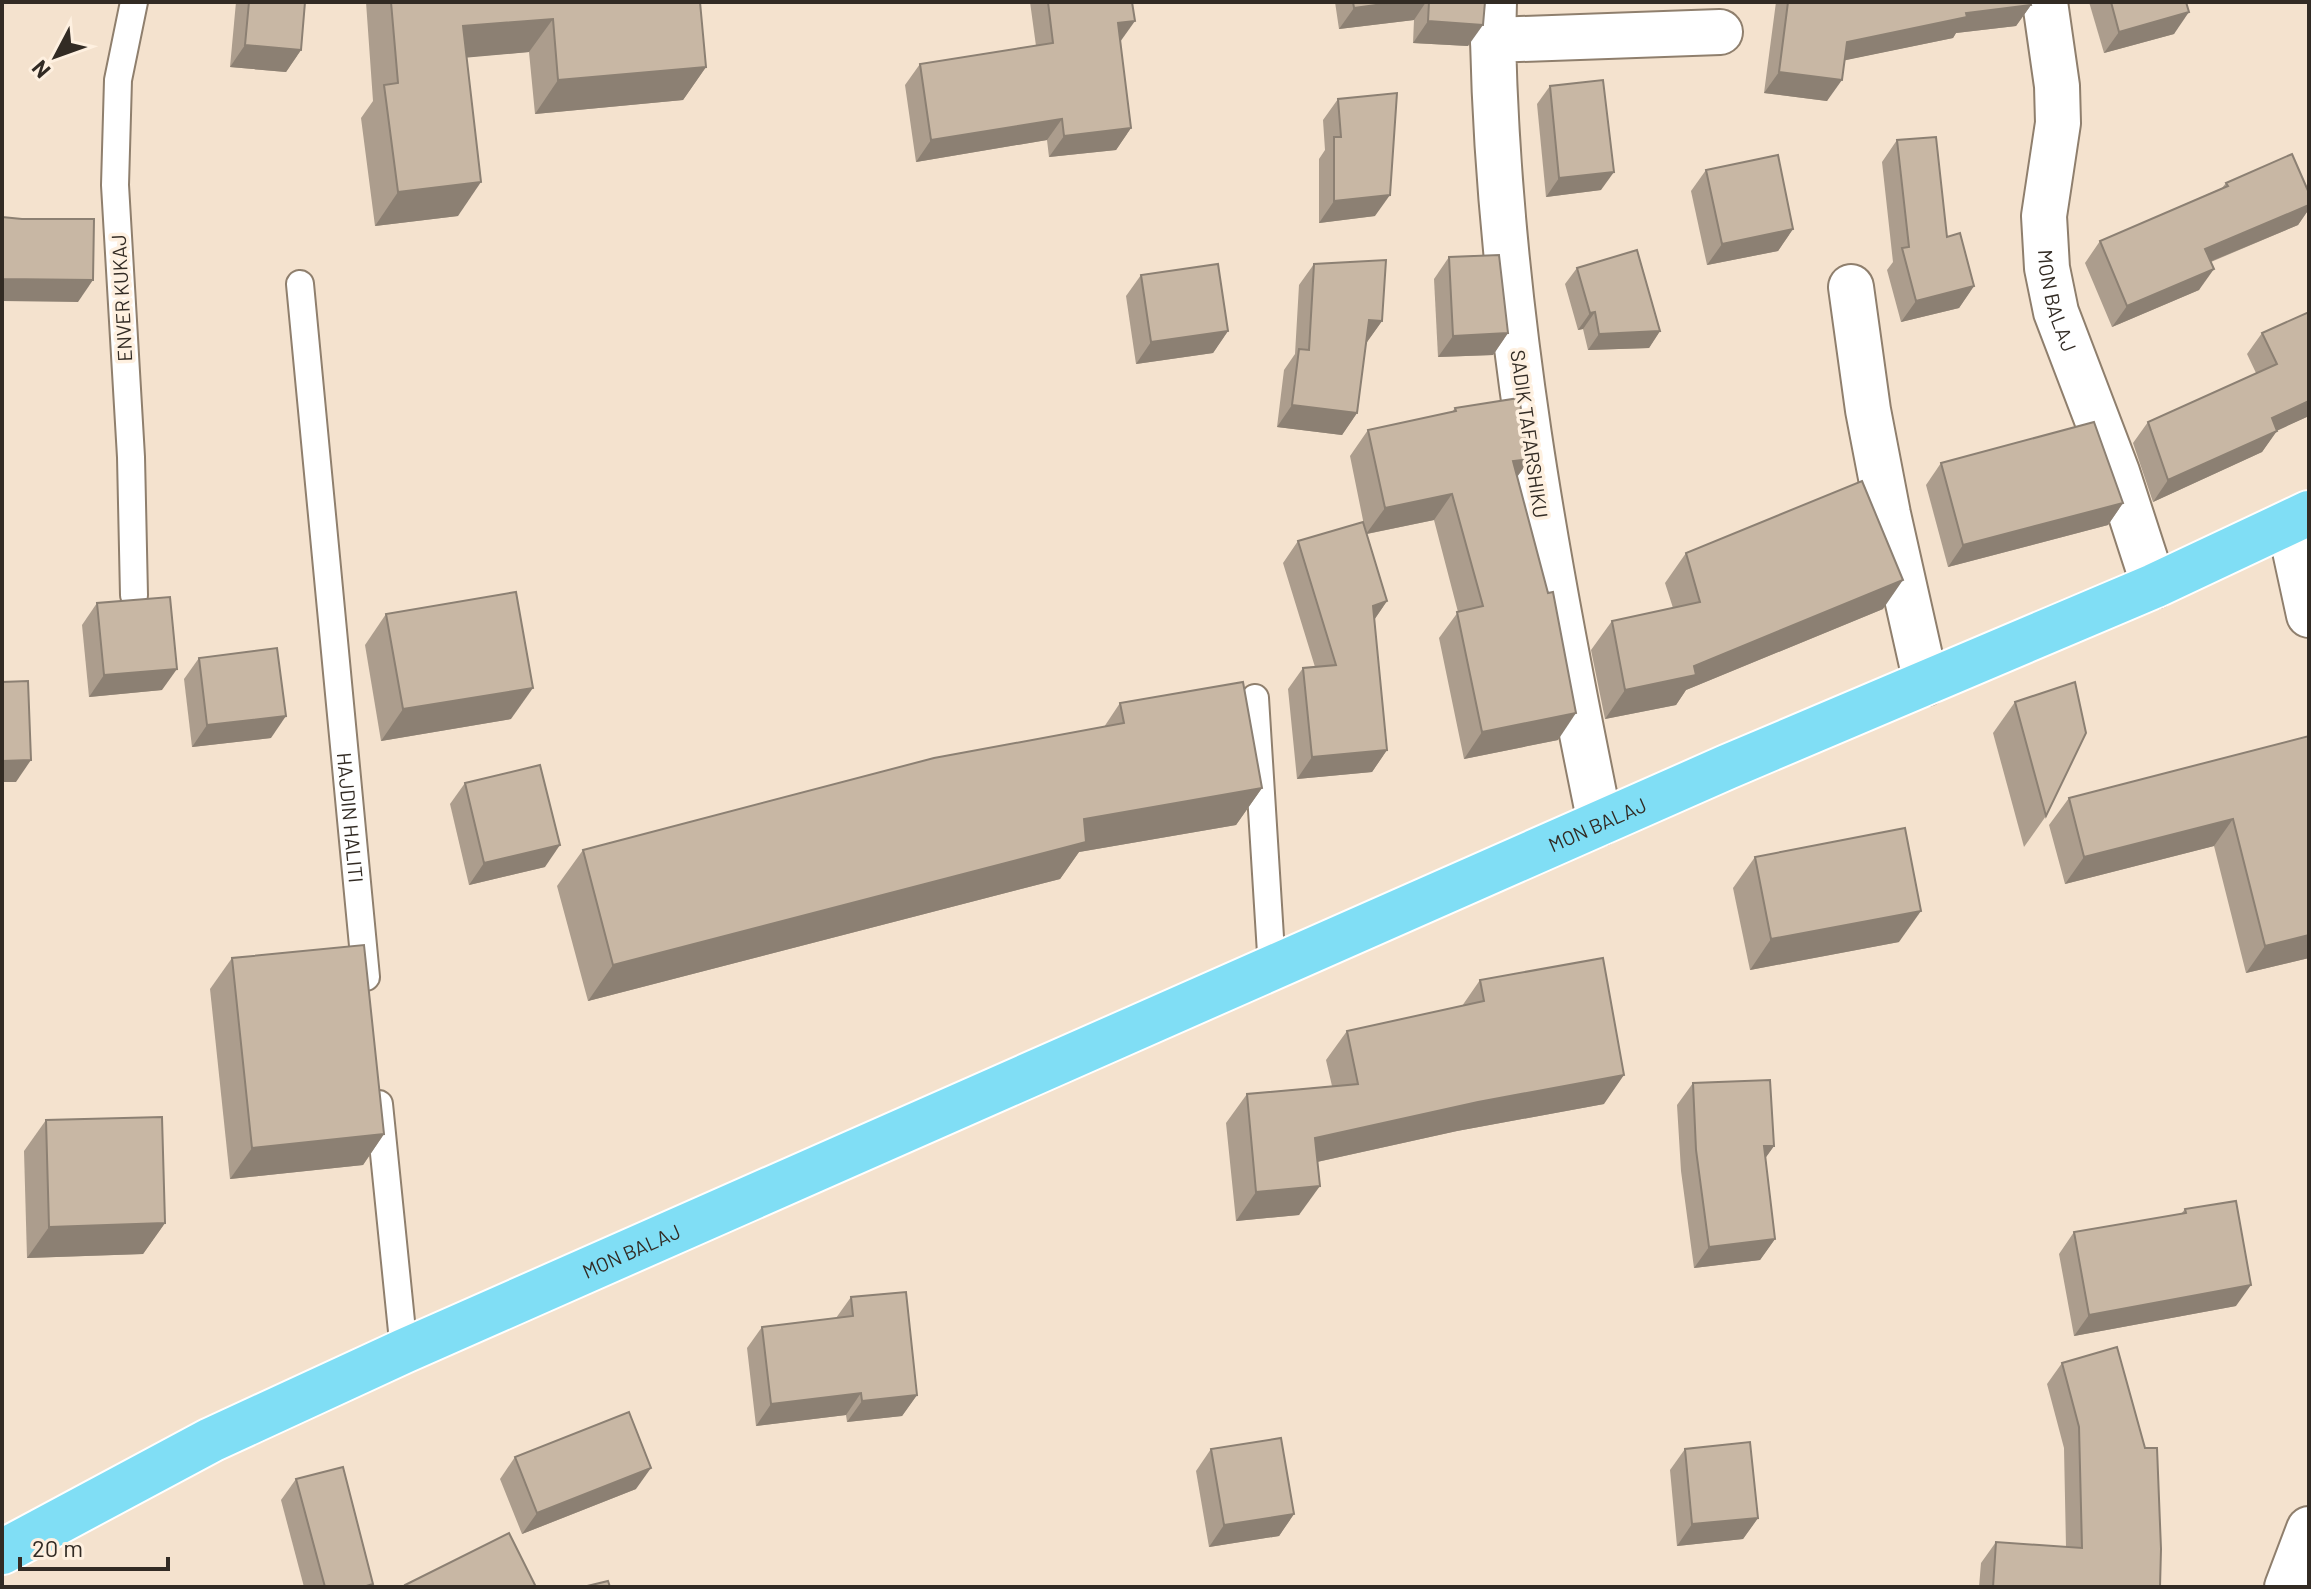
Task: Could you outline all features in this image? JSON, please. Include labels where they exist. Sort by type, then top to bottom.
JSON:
[{"type":"main road","name":"MON BALAJ","points":[[2,1552],[211,1440],[404,1351],[1600,823],[2154,586],[2299,518]]},
{"type":"street","name":"MON BALAJ","points":[[2045,2],[2057,86],[2058,123],[2044,216],[2047,268],[2056,312],[2117,472],[2154,586]]},
{"type":"street","name":"SADIK TAFARSHIKU","points":[[1600,823],[1557,611],[1509,290],[1495,135],[1493,21],[1720,32]]},
{"type":"street","points":[[1851,287],[1870,425],[1926,683]]},
{"type":"street","points":[[2299,518],[2309,615]]},
{"type":"street","points":[[2287,1587],[2309,1529]]},
{"type":"lane","name":"ENVER KUKAJ","points":[[134,2],[118,80],[115,185],[131,457],[134,595]]},
{"type":"lane","name":"HAJDIN HALITI","points":[[300,284],[369,1007]]},
{"type":"lane","points":[[1255,698],[1272,969]]},
{"type":"lane","points":[[377,1085],[404,1351]]},
{"type":"building","points":[[249,2],[305,2],[301,50],[245,45]]},
{"type":"building","points":[[391,2],[700,2],[706,67],[558,80],[553,19],[463,26],[481,182],[398,192],[384,85],[398,83]]},
{"type":"building","points":[[1048,2],[1132,2],[1135,21],[1118,23],[1131,128],[1064,136],[1062,119],[931,140],[920,64],[1053,43]]},
{"type":"building","points":[[1353,2],[1398,2],[1354,8]]},
{"type":"building","points":[[1429,2],[1485,2],[1483,25],[1428,21]]},
{"type":"building","points":[[1788,2],[2030,2],[2031,5],[1966,13],[1967,17],[1847,42],[1842,80],[1779,72]]},
{"type":"building","points":[[2111,2],[2186,2],[2189,12],[2119,32]]},
{"type":"building","points":[[1603,80],[1614,172],[1559,178],[1550,86]]},
{"type":"building","points":[[1397,93],[1390,195],[1334,201],[1334,137],[1341,137],[1338,99]]},
{"type":"building","points":[[1936,137],[1947,237],[1960,233],[1974,286],[1916,301],[1902,248],[1909,247],[1897,140]]},
{"type":"building","points":[[2292,154],[2309,193],[2309,205],[2205,249],[2214,269],[2127,306],[2100,241],[2228,186],[2226,183]]},
{"type":"building","points":[[1778,155],[1793,229],[1722,244],[1706,170]]},
{"type":"building","points":[[2,217],[94,219],[93,280],[2,279]]},
{"type":"building","points":[[1637,250],[1660,331],[1599,334],[1595,312],[1590,313],[1577,268]]},
{"type":"building","points":[[1499,255],[1508,333],[1453,336],[1449,257]]},
{"type":"building","points":[[1386,260],[1382,321],[1369,320],[1357,413],[1292,405],[1299,349],[1309,350],[1314,264]]},
{"type":"building","points":[[1218,264],[1228,331],[1151,342],[1141,275]]},
{"type":"building","points":[[2309,312],[2309,401],[2272,418],[2277,431],[2168,480],[2148,422],[2277,364],[2262,333]]},
{"type":"building","points":[[1519,398],[1530,459],[1513,461],[1548,593],[1553,592],[1576,713],[1482,732],[1457,612],[1483,606],[1452,494],[1385,508],[1368,430],[1456,411],[1455,408]]},
{"type":"building","points":[[2094,422],[2123,503],[1963,545],[1941,463]]},
{"type":"building","points":[[1862,481],[1903,580],[1694,666],[1696,675],[1625,690],[1612,621],[1700,602],[1686,553]]},
{"type":"building","points":[[1363,522],[1387,601],[1373,606],[1387,750],[1312,757],[1303,668],[1336,665],[1298,541]]},
{"type":"building","points":[[516,592],[533,688],[403,709],[386,614]]},
{"type":"building","points":[[170,597],[177,669],[104,675],[97,603]]},
{"type":"building","points":[[277,648],[286,716],[207,725],[199,658]]},
{"type":"building","points":[[28,681],[31,760],[2,761],[2,682]]},
{"type":"building","points":[[1243,682],[1262,788],[1084,819],[1086,842],[613,965],[583,850],[934,758],[1124,723],[1120,703]]},
{"type":"building","points":[[2075,682],[2086,733],[2046,816],[2015,702]]},
{"type":"building","points":[[2309,736],[2309,935],[2265,946],[2233,819],[2084,857],[2069,798]]},
{"type":"building","points":[[540,765],[560,845],[484,863],[465,783]]},
{"type":"building","points":[[1905,828],[1921,911],[1771,939],[1755,857]]},
{"type":"building","points":[[364,945],[384,1134],[252,1148],[232,958]]},
{"type":"building","points":[[1603,958],[1624,1075],[1478,1102],[1315,1138],[1320,1186],[1256,1192],[1247,1094],[1358,1084],[1347,1031],[1484,1001],[1480,980]]},
{"type":"building","points":[[1770,1080],[1774,1146],[1764,1146],[1775,1239],[1709,1247],[1696,1150],[1693,1083]]},
{"type":"building","points":[[162,1117],[165,1223],[49,1227],[46,1120]]},
{"type":"building","points":[[2236,1201],[2251,1285],[2089,1315],[2074,1232]]},
{"type":"building","points":[[906,1292],[917,1395],[862,1401],[861,1393],[771,1404],[762,1327],[853,1316],[851,1297]]},
{"type":"building","points":[[2117,1347],[2145,1448],[2157,1448],[2160,1587],[1993,1587],[1996,1542],[2082,1548],[2079,1427],[2062,1363]]},
{"type":"building","points":[[629,1412],[651,1468],[537,1513],[515,1457]]},
{"type":"building","points":[[1281,1438],[1294,1514],[1224,1525],[1211,1449]]},
{"type":"building","points":[[1750,1442],[1758,1518],[1692,1524],[1685,1449]]},
{"type":"building","points":[[343,1467],[373,1584],[363,1587],[325,1587],[296,1479]]},
{"type":"building","points":[[509,1533],[536,1587],[406,1587],[405,1585]]},
{"type":"building","points":[[608,1581],[610,1587],[583,1587]]}]
